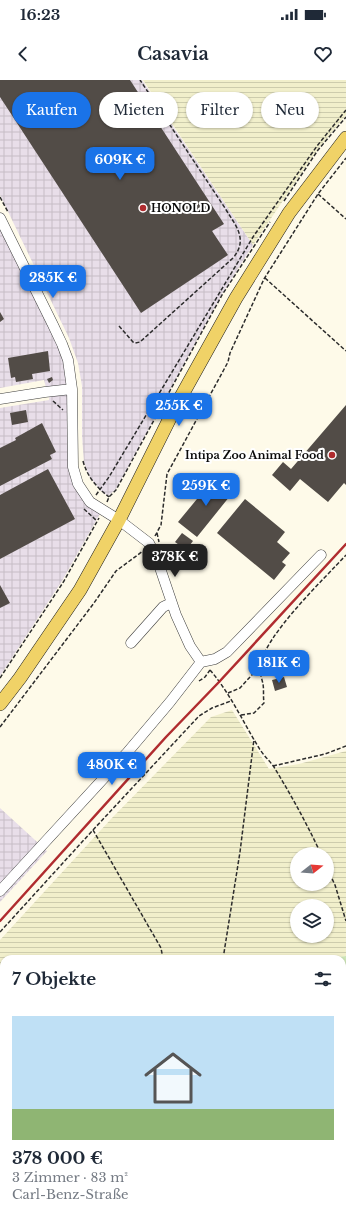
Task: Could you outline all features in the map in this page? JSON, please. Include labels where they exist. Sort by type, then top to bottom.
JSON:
[{"type":"main road","points":[[0,704],[20,678],[80,590],[118,520],[177,404],[236,298],[289,213],[346,138]]},
{"type":"street","points":[[0,218],[62,344],[68,360],[72,389],[73,467],[87,505],[118,520],[149,543],[157,560],[171,603],[190,646],[201,662]]},
{"type":"street","points":[[0,399],[72,389]]},
{"type":"street","points":[[0,891],[126,754],[170,702],[201,662],[215,659],[227,652],[322,555]]},
{"type":"street","points":[[131,643],[163,608],[171,603]]},
{"type":"path","points":[[119,326],[133,342],[140,342],[234,258],[242,242],[237,228],[140,80]]},
{"type":"path","points":[[97,521],[88,513],[87,505],[109,477],[253,237],[317,146],[346,110]]},
{"type":"path","points":[[0,727],[94,603],[116,571],[141,553],[160,530],[167,474],[228,362],[230,353],[265,278],[318,194],[346,158]]},
{"type":"path","points":[[318,194],[346,219]]},
{"type":"path","points":[[265,278],[346,351]]},
{"type":"path","points":[[51,400],[63,409],[64,414]]},
{"type":"path","points":[[228,693],[240,688],[260,666],[266,649],[277,632],[300,604],[346,555]]},
{"type":"path","points":[[241,715],[254,713],[264,702],[260,666]]},
{"type":"path","points":[[210,670],[228,693],[231,701],[241,715],[260,749],[273,766],[305,820],[318,847]]},
{"type":"path","points":[[0,932],[199,716],[212,708],[231,701]]},
{"type":"path","points":[[224,955],[240,852],[254,739]]},
{"type":"path","points":[[273,766],[325,754],[346,746]]},
{"type":"path","points":[[93,830],[161,948],[162,955]]},
{"type":"path","points":[[334,883],[346,921]]},
{"type":"shaded area","points":[[0,80],[142,80],[150,92],[99,92],[99,128],[174,128],[253,245],[222,294],[116,489],[108,496],[100,490],[89,476],[84,462],[82,437],[82,386],[78,363],[69,338],[0,195]]},
{"type":"shaded area","points":[[143,80],[346,80],[346,115],[318,149],[253,245],[175,128],[178,128],[178,92],[151,92]]},
{"type":"shaded area","points":[[0,219],[52,324],[72,389],[47,391],[44,380],[0,388]]},
{"type":"shaded area","points":[[72,390],[72,467],[101,512],[62,581],[0,676],[0,408],[49,400],[50,391]]},
{"type":"shaded area","points":[[232,710],[269,769],[299,764],[346,751],[346,955],[0,955],[0,940],[111,819],[211,717]]},
{"type":"shaded area","points":[[0,808],[47,851],[0,902]]},
{"type":"building","name":"HONOLD","points":[[0,80],[130,80],[138,92],[99,92],[99,128],[161,128],[224,224],[212,231],[228,255],[141,313],[20,128],[91,128],[91,92],[12,92],[12,115],[0,97]]},
{"type":"building","points":[[0,312],[4,319],[0,322]]},
{"type":"building","points":[[48,351],[50,371],[32,374],[33,379],[16,382],[15,377],[11,378],[8,358]]},
{"type":"building","points":[[52,377],[53,380],[49,383],[47,379]]},
{"type":"building","points":[[346,405],[346,485],[344,483],[328,502],[300,479],[290,491],[272,475],[283,462],[291,469]]},
{"type":"building","points":[[26,410],[28,422],[12,425],[10,413]]},
{"type":"building","points":[[42,423],[56,452],[50,455],[52,459],[0,486],[0,448],[16,440],[15,438]]},
{"type":"building","points":[[48,469],[75,519],[0,559],[0,495]]},
{"type":"building","points":[[216,476],[234,491],[197,537],[178,522]]},
{"type":"building","points":[[245,499],[285,532],[277,542],[290,553],[282,562],[286,565],[274,580],[217,533]]},
{"type":"building","points":[[182,533],[193,541],[186,550],[175,542]]},
{"type":"building","points":[[0,585],[10,603],[0,608]]},
{"type":"building","points":[[284,677],[287,687],[275,691],[272,680]]},
{"type":"railway","points":[[0,921],[166,737],[219,682],[346,544]]},
{"type":"place","name":"HONOLD","points":[[143,208]]},
{"type":"place","name":"Intipa Zoo Animal Food","points":[[332,455]]}]
